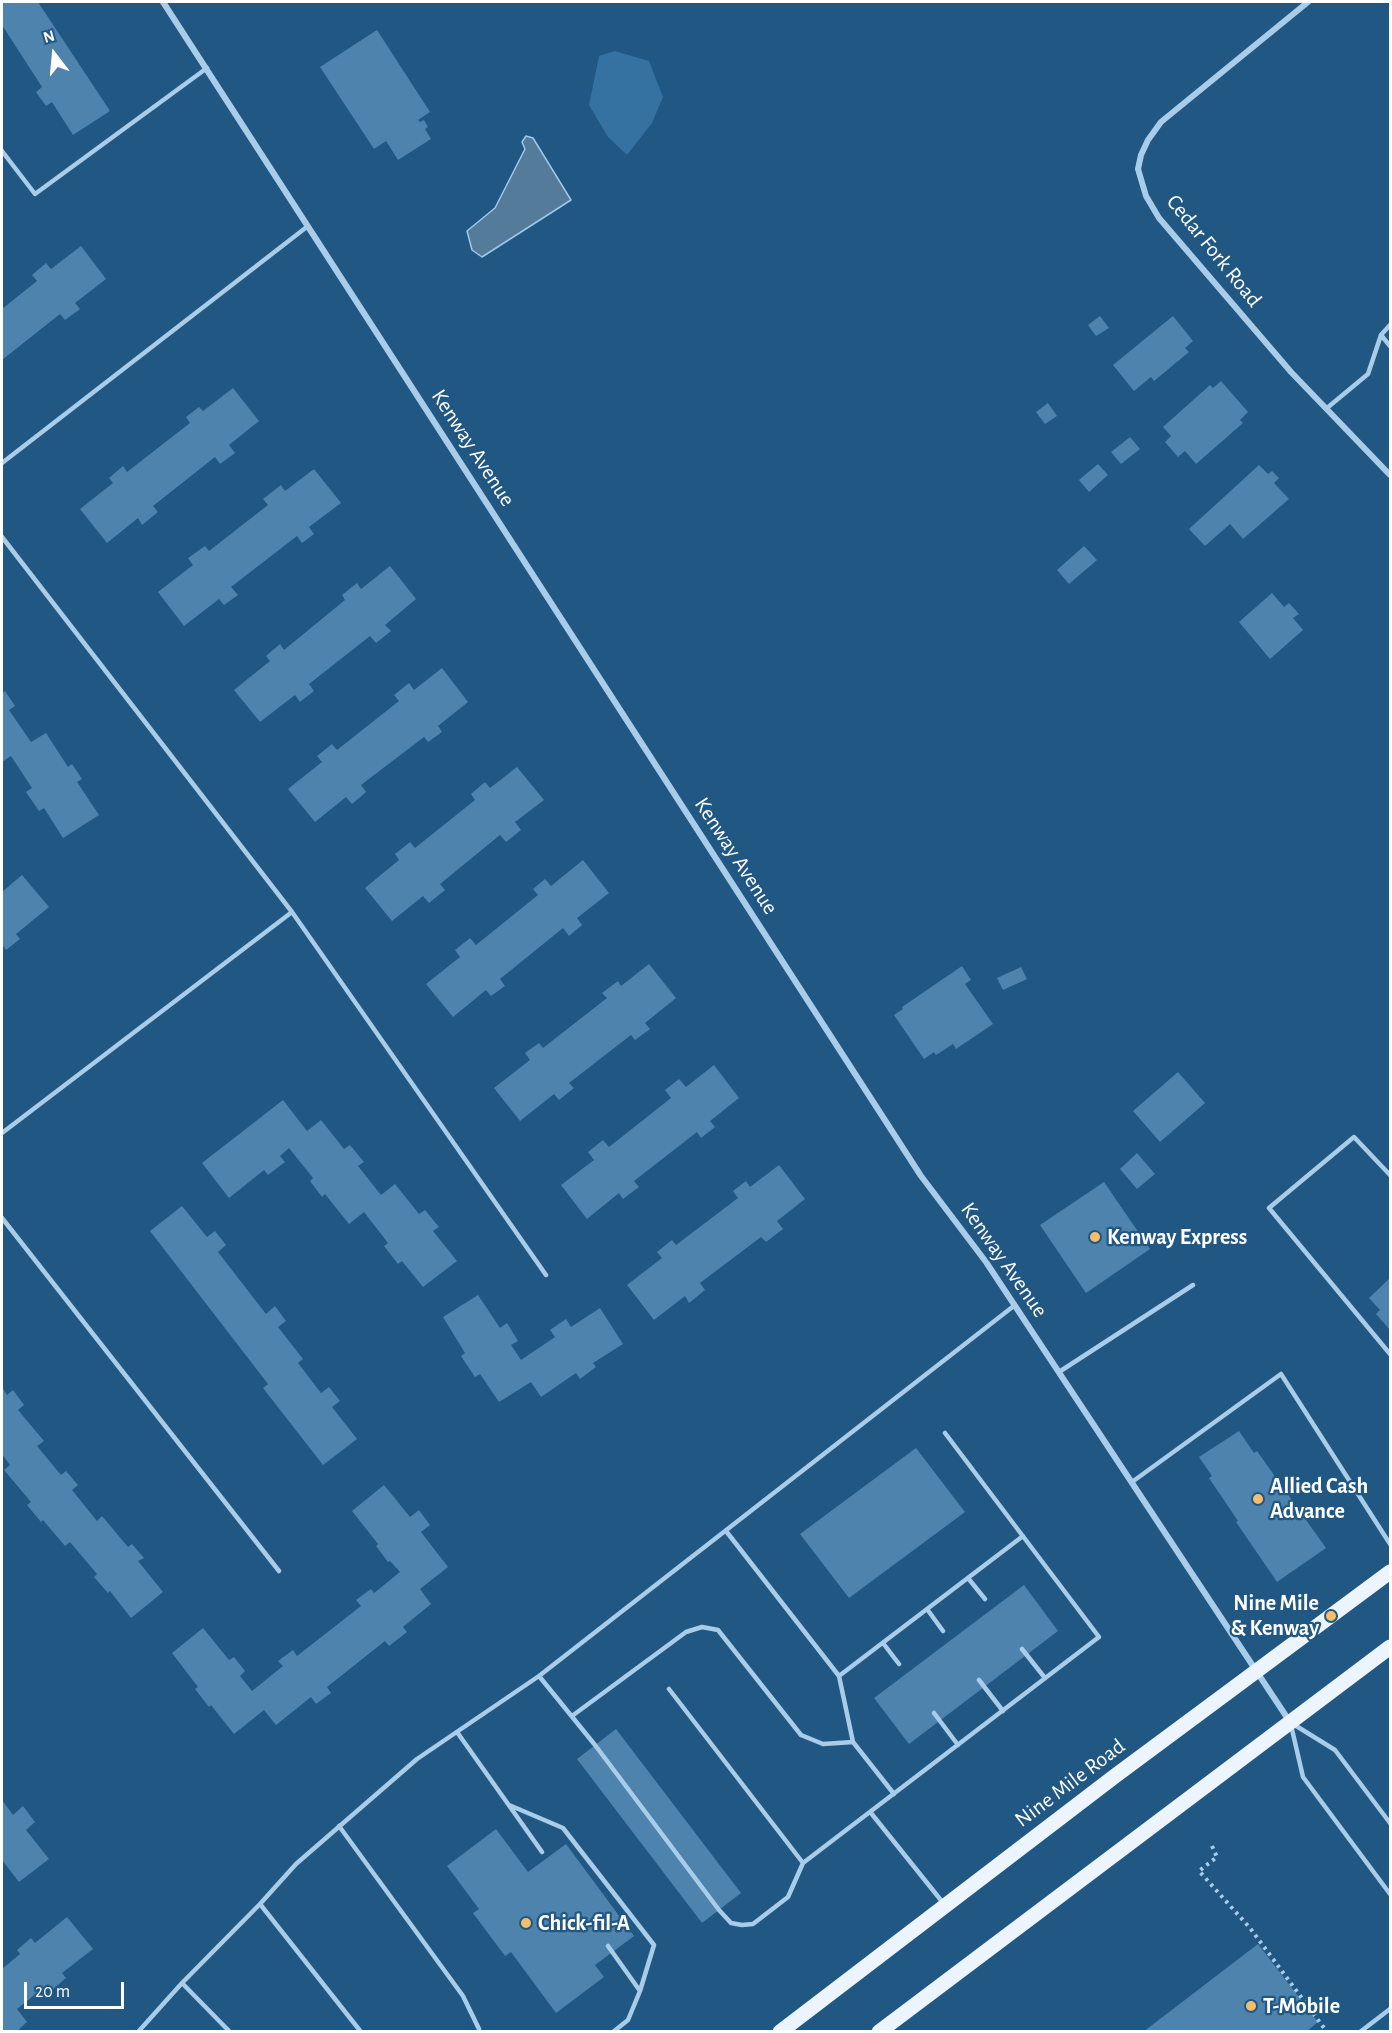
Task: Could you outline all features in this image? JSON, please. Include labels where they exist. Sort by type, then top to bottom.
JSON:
[{"type":"main road","name":"Nine Mile Road","points":[[780,2031],[1390,1572]]},
{"type":"main road","points":[[879,2031],[1390,1647]]},
{"type":"street","name":"Kenway Avenue","points":[[163,2],[921,1176],[986,1262],[1291,1722]]},
{"type":"street","name":"Cedar Fork Road","points":[[1308,2],[1161,122],[1148,140],[1138,169],[1146,196],[1159,218],[1291,372],[1390,475]]},
{"type":"lane","points":[[2,151],[35,194],[207,68]]},
{"type":"lane","points":[[2,464],[308,226]]},
{"type":"lane","points":[[1327,408],[1368,374],[1381,335],[1390,325]]},
{"type":"lane","points":[[1381,335],[1390,346]]},
{"type":"lane","points":[[2,537],[292,912],[546,1275]]},
{"type":"lane","points":[[2,1133],[292,912]]},
{"type":"lane","points":[[1390,1175],[1354,1137],[1269,1208],[1390,1354]]},
{"type":"lane","points":[[2,1218],[279,1571]]},
{"type":"lane","points":[[1059,1372],[1192,1285]]},
{"type":"lane","points":[[138,2031],[296,1864],[417,1759],[539,1676],[1015,1305]]},
{"type":"lane","points":[[1132,1482],[1281,1374],[1390,1544]]},
{"type":"lane","points":[[539,1676],[719,1910],[731,1923],[753,1924],[788,1897],[803,1863],[1099,1637],[945,1433]]},
{"type":"lane","points":[[726,1531],[839,1676],[853,1742],[894,1794]]},
{"type":"lane","points":[[839,1676],[1023,1536]]},
{"type":"lane","points":[[968,1578],[985,1599]]},
{"type":"lane","points":[[927,1609],[943,1631]]},
{"type":"lane","points":[[572,1716],[686,1632],[702,1627],[718,1630],[801,1734],[823,1744],[853,1742]]},
{"type":"lane","points":[[883,1643],[899,1664]]},
{"type":"lane","points":[[1022,1649],[1045,1678]]},
{"type":"lane","points":[[980,1680],[1003,1711]]},
{"type":"lane","points":[[669,1689],[803,1863]]},
{"type":"lane","points":[[934,1713],[958,1745]]},
{"type":"lane","points":[[1291,1722],[1335,1750],[1390,1823]]},
{"type":"lane","points":[[1291,1722],[1303,1777],[1390,1894]]},
{"type":"lane","points":[[457,1732],[542,1852]]},
{"type":"lane","points":[[509,1805],[563,1828],[654,1945],[640,1991],[628,2020],[613,2031]]},
{"type":"lane","points":[[871,1813],[945,1906]]},
{"type":"lane","points":[[339,1826],[463,1996],[479,2031]]},
{"type":"lane","points":[[260,1904],[361,2031]]},
{"type":"lane","points":[[608,1946],[640,1991]]},
{"type":"lane","points":[[182,1983],[230,2031]]},
{"type":"lane","points":[[1360,2031],[1390,2009]]},
{"type":"path","points":[[1212,1846],[1218,1857],[1199,1871],[1250,1928],[1327,2031]]},
{"type":"shaded area","points":[[615,51],[649,61],[663,97],[652,123],[627,155],[608,137],[589,105],[599,56]]},
{"type":"shaded area","points":[[526,136],[533,138],[571,200],[482,257],[472,250],[467,231],[495,208],[525,149],[522,142]]},
{"type":"building","points":[[2,2],[38,2],[110,111],[73,135],[52,102],[46,106],[36,92],[42,87],[2,25]]},
{"type":"building","points":[[377,30],[430,112],[418,120],[420,122],[424,120],[428,127],[425,129],[431,139],[398,160],[386,141],[374,149],[320,67]]},
{"type":"building","points":[[81,246],[106,279],[75,303],[80,309],[65,320],[60,314],[2,360],[2,309],[37,281],[32,275],[46,263],[51,269]]},
{"type":"building","points":[[1100,316],[1109,328],[1096,336],[1088,325]]},
{"type":"building","points":[[1173,316],[1193,341],[1185,348],[1189,352],[1154,381],[1151,377],[1134,391],[1113,365]]},
{"type":"building","points":[[1221,381],[1248,412],[1240,420],[1243,423],[1196,464],[1185,451],[1178,457],[1165,442],[1171,436],[1163,427],[1210,385],[1213,388]]},
{"type":"building","points":[[233,388],[259,421],[229,445],[235,453],[220,464],[215,457],[153,506],[158,512],[142,525],[138,518],[107,543],[80,509],[113,483],[109,478],[123,466],[127,472],[190,423],[186,417],[199,407],[203,411]]},
{"type":"building","points":[[1048,403],[1057,416],[1045,424],[1036,412]]},
{"type":"building","points":[[1130,437],[1140,449],[1121,464],[1111,452]]},
{"type":"building","points":[[1098,464],[1108,475],[1089,492],[1079,480]]},
{"type":"building","points":[[1259,465],[1268,474],[1272,471],[1279,478],[1274,483],[1289,499],[1243,539],[1230,524],[1205,546],[1189,529]]},
{"type":"building","points":[[314,469],[341,503],[309,527],[314,534],[302,543],[297,536],[231,587],[238,595],[224,605],[219,599],[184,626],[158,592],[193,565],[188,558],[205,546],[209,551],[268,505],[263,499],[281,485],[285,491]]},
{"type":"building","points":[[1084,546],[1097,560],[1069,584],[1057,570]]},
{"type":"building","points":[[390,566],[416,599],[385,625],[391,631],[376,643],[370,636],[309,684],[314,691],[300,702],[295,695],[260,722],[234,690],[270,661],[266,656],[280,644],[284,650],[345,600],[342,595],[357,583],[361,589]]},
{"type":"building","points":[[1272,593],[1284,607],[1289,603],[1299,614],[1293,618],[1303,630],[1270,659],[1239,622]]},
{"type":"building","points":[[442,668],[468,702],[438,726],[442,732],[428,742],[424,737],[361,785],[366,792],[352,804],[346,797],[315,822],[288,789],[322,762],[317,756],[332,744],[337,750],[399,701],[394,695],[409,683],[414,690]]},
{"type":"building","points":[[5,691],[15,706],[9,710],[31,742],[46,733],[68,767],[72,764],[82,779],[77,782],[99,815],[63,838],[44,808],[39,811],[26,792],[32,788],[11,756],[2,762],[2,693]]},
{"type":"building","points":[[517,767],[544,800],[515,822],[521,830],[506,842],[500,835],[440,884],[445,890],[429,903],[423,896],[392,921],[365,888],[399,860],[395,854],[410,842],[415,848],[475,800],[471,794],[485,782],[490,788]]},
{"type":"building","points":[[583,860],[609,893],[577,918],[582,925],[569,936],[563,928],[500,979],[505,986],[491,996],[486,990],[453,1017],[426,984],[460,957],[455,950],[470,938],[476,945],[538,895],[533,889],[545,879],[551,886]]},
{"type":"building","points":[[22,875],[49,907],[16,934],[20,939],[6,950],[2,944],[2,892]]},
{"type":"building","points":[[649,964],[676,998],[645,1023],[650,1029],[635,1040],[631,1035],[569,1083],[574,1088],[559,1100],[554,1094],[520,1121],[494,1088],[530,1060],[525,1053],[539,1043],[543,1048],[607,998],[602,993],[618,981],[621,986]]},
{"type":"building","points":[[962,966],[971,980],[965,984],[993,1024],[956,1049],[953,1044],[936,1055],[934,1052],[924,1059],[894,1015],[903,1009],[902,1007]]},
{"type":"building","points":[[1021,967],[1027,979],[1003,990],[997,978]]},
{"type":"building","points":[[714,1065],[739,1098],[710,1121],[715,1127],[701,1138],[697,1132],[634,1181],[639,1187],[623,1199],[619,1193],[587,1219],[561,1185],[594,1160],[588,1152],[603,1140],[609,1147],[671,1098],[665,1090],[679,1079],[686,1087]]},
{"type":"building","points":[[1178,1072],[1205,1103],[1160,1142],[1133,1111]]},
{"type":"building","points":[[283,1100],[307,1131],[321,1120],[344,1149],[350,1145],[364,1162],[358,1166],[381,1195],[395,1184],[419,1214],[425,1210],[439,1227],[433,1231],[457,1261],[423,1287],[402,1261],[398,1264],[384,1246],[388,1243],[364,1212],[349,1224],[325,1194],[322,1197],[310,1181],[313,1178],[289,1148],[280,1156],[285,1162],[268,1175],[264,1170],[229,1198],[202,1163]]},
{"type":"building","points":[[1137,1153],[1155,1174],[1137,1189],[1120,1169]]},
{"type":"building","points":[[779,1165],[805,1199],[777,1221],[783,1229],[766,1242],[761,1237],[700,1283],[705,1290],[689,1303],[685,1296],[654,1320],[627,1285],[662,1258],[657,1252],[672,1240],[676,1245],[738,1198],[733,1191],[746,1181],[750,1187]]},
{"type":"building","name":"Kenway Express","points":[[1104,1182],[1150,1249],[1086,1293],[1040,1225]]},
{"type":"building","points":[[182,1206],[207,1237],[215,1231],[226,1245],[218,1252],[266,1314],[275,1306],[286,1321],[278,1327],[303,1359],[298,1363],[321,1393],[329,1387],[340,1401],[332,1407],[357,1439],[323,1465],[263,1388],[268,1384],[150,1231]]},
{"type":"building","points":[[1390,1278],[1390,1330],[1376,1314],[1380,1310],[1369,1298]]},
{"type":"building","points":[[478,1295],[500,1328],[507,1323],[518,1341],[511,1345],[521,1360],[555,1337],[550,1330],[566,1319],[571,1327],[600,1308],[623,1344],[593,1363],[596,1367],[580,1379],[576,1373],[541,1397],[531,1382],[499,1402],[480,1374],[475,1377],[461,1356],[465,1353],[443,1317]]},
{"type":"building","points":[[2,1387],[7,1395],[13,1390],[24,1405],[18,1410],[44,1441],[37,1446],[61,1475],[66,1471],[78,1485],[72,1490],[97,1521],[102,1516],[128,1547],[132,1544],[144,1558],[138,1561],[163,1592],[131,1618],[110,1591],[108,1593],[94,1577],[97,1574],[70,1542],[65,1546],[43,1520],[41,1522],[27,1505],[31,1502],[4,1470],[10,1465],[2,1454]]},
{"type":"building","name":"Allied Cash Advance","points":[[1239,1431],[1254,1453],[1257,1451],[1326,1548],[1277,1582],[1236,1522],[1238,1521],[1209,1478],[1212,1476],[1199,1457]]},
{"type":"building","points":[[916,1448],[965,1512],[849,1598],[800,1534]]},
{"type":"building","points":[[384,1485],[410,1517],[419,1510],[430,1525],[421,1532],[448,1567],[420,1589],[431,1604],[403,1627],[407,1632],[389,1646],[385,1641],[327,1687],[331,1693],[316,1704],[311,1697],[276,1725],[264,1710],[234,1734],[195,1689],[198,1687],[172,1653],[203,1628],[229,1660],[234,1657],[245,1671],[240,1676],[252,1691],[283,1666],[278,1661],[293,1650],[297,1656],[361,1606],[356,1600],[371,1589],[374,1593],[400,1572],[390,1561],[388,1562],[376,1546],[378,1544],[352,1511]]},
{"type":"building","points":[[1024,1585],[1058,1631],[909,1744],[874,1698]]},
{"type":"building","points":[[616,1729],[741,1893],[702,1923],[577,1759]]},
{"type":"building","points":[[2,1800],[13,1815],[23,1806],[35,1822],[26,1830],[49,1859],[19,1882],[2,1860]]},
{"type":"building","name":"Chick-fil-A","points":[[496,1829],[528,1872],[566,1844],[634,1936],[595,1965],[604,1977],[556,2013],[511,1952],[505,1956],[473,1913],[479,1909],[447,1866]]},
{"type":"building","points":[[67,1917],[93,1949],[62,1973],[66,1978],[52,1990],[48,1984],[17,2009],[27,2022],[16,2032],[2,2032],[2,1969],[20,1954],[17,1950],[31,1938],[35,1943]]},
{"type":"building","points":[[1258,1944],[1318,2022],[1306,2032],[1143,2032]]},
{"type":"place","name":"Kenway Express","points":[[1095,1237]]},
{"type":"place","name":"Allied Cash Advance","points":[[1258,1499]]},
{"type":"place","name":"Nine Mile & Kenway","points":[[1331,1616]]},
{"type":"place","name":"Chick-fil-A","points":[[526,1923]]},
{"type":"place","name":"T-Mobile","points":[[1251,2006]]}]
